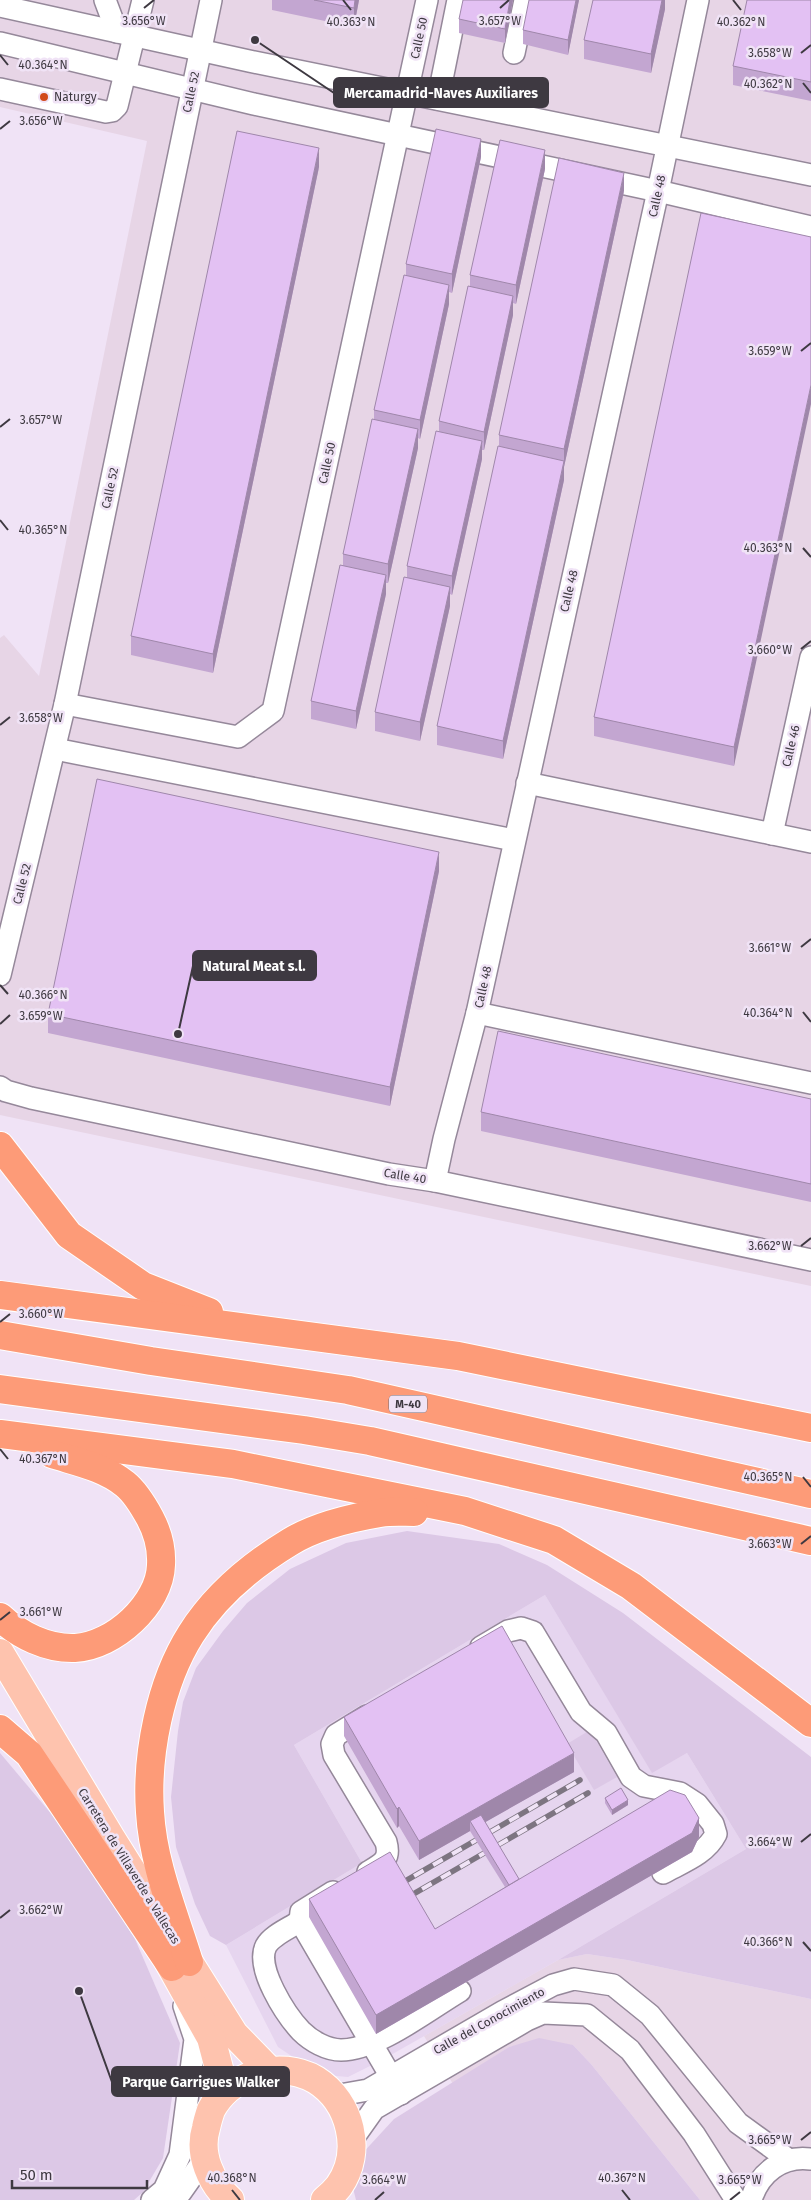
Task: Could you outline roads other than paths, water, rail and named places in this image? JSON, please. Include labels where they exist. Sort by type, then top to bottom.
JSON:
[{"type":"highway","points":[[0,1146],[69,1235],[142,1286],[250,1327]]},
{"type":"highway","points":[[0,1295],[458,1356],[811,1428]]},
{"type":"highway","name":"M-40","points":[[0,1335],[151,1362],[348,1390],[811,1494]]},
{"type":"highway","points":[[0,1389],[304,1430],[370,1441],[811,1541]]},
{"type":"highway","points":[[0,1434],[233,1464],[465,1511],[554,1540],[631,1586],[811,1723]]},
{"type":"highway","points":[[0,1438],[99,1468],[126,1485],[145,1510],[159,1536],[162,1566],[152,1597],[134,1619],[108,1639],[76,1648],[45,1645],[12,1628],[0,1617]]},
{"type":"highway","points":[[180,1965],[157,1861],[150,1812],[151,1766],[159,1711],[171,1673],[191,1635],[214,1603],[252,1568],[292,1541],[332,1524],[382,1512],[465,1511]]},
{"type":"highway","points":[[0,1729],[29,1754],[180,1965]]},
{"type":"main road","name":"Carretera de Villaverde a Vallecas","points":[[0,1653],[111,1838],[180,1965],[211,2038],[225,2091]]},
{"type":"main road","name":"Carretera de Villaverde a Vallecas","points":[[0,1677],[125,1882],[180,1965],[234,2034],[268,2070]]},
{"type":"main road","points":[[227,2200],[213,2180],[205,2158],[204,2134],[211,2111],[225,2091],[245,2077],[268,2070],[293,2071],[315,2080],[334,2096],[347,2117],[352,2140],[349,2164],[339,2186],[326,2200]]},
{"type":"street","points":[[105,0],[126,34]]},
{"type":"street","points":[[0,89],[106,112],[112,111],[116,106],[125,73],[126,34],[143,0]]},
{"type":"street","name":"Calle 52","points":[[0,975],[65,704],[211,0]]},
{"type":"street","name":"Calle 50","points":[[65,704],[238,737],[273,711],[427,0]]},
{"type":"street","points":[[438,99],[458,0]]},
{"type":"street","points":[[514,52],[525,0]]},
{"type":"street","name":"Calle 48","points":[[435,1181],[444,1139],[478,1013],[514,840],[658,191],[698,0]]},
{"type":"street","points":[[0,6],[200,50],[811,175]]},
{"type":"street","points":[[0,43],[192,89],[658,191],[811,227]]},
{"type":"street","name":"Calle 46","points":[[772,834],[811,657]]},
{"type":"street","points":[[54,749],[514,840]]},
{"type":"street","points":[[527,783],[811,842]]},
{"type":"street","points":[[478,1013],[811,1083]]},
{"type":"street","name":"Calle 40","points":[[0,1087],[6,1091],[41,1100],[389,1174],[435,1181],[811,1260]]},
{"type":"street","points":[[467,1656],[508,1631],[520,1628],[533,1632],[581,1712],[606,1733],[631,1777],[644,1786],[680,1793],[697,1804],[713,1824],[716,1834],[712,1843],[702,1852],[663,1873]]},
{"type":"street","points":[[385,1705],[336,1735],[332,1744],[334,1755],[386,1842],[389,1851],[386,1860],[379,1866],[308,1906],[301,1912],[300,1921],[396,2085]]},
{"type":"street","points":[[300,1921],[272,1939],[266,1946],[263,1958],[264,1971],[282,2004],[302,2032],[324,2047],[341,2050],[372,2044],[460,1991]]},
{"type":"street","points":[[152,2200],[164,2190],[180,2155],[195,2039],[180,1965]]},
{"type":"street","name":"Calle del Conocimiento","points":[[352,2140],[374,2109],[396,2085],[502,2012],[552,1986],[574,1979],[613,1985],[650,2015],[738,2123],[789,2160]]},
{"type":"street","name":"Calle del Conocimiento","points":[[334,2096],[396,2085],[484,2054],[527,2020],[543,2014],[587,2015],[630,2050],[694,2134],[736,2200]]},
{"type":"street","points":[[173,2200],[181,2192],[205,2158]]},
{"type":"street","points":[[751,2200],[762,2176],[774,2166],[789,2160],[811,2158]]},
{"type":"railway","points":[[395,1887],[580,1780]]},
{"type":"railway","points":[[403,1900],[588,1793]]},
{"type":"place","name":"Mercamadrid-Naves Auxiliares","points":[[255,40]]},
{"type":"place","name":"Naturgy","points":[[44,97]]},
{"type":"place","name":"Natural Meat s.l.","points":[[178,1034]]},
{"type":"place","name":"Parque Garrigues Walker","points":[[79,1991]]}]
